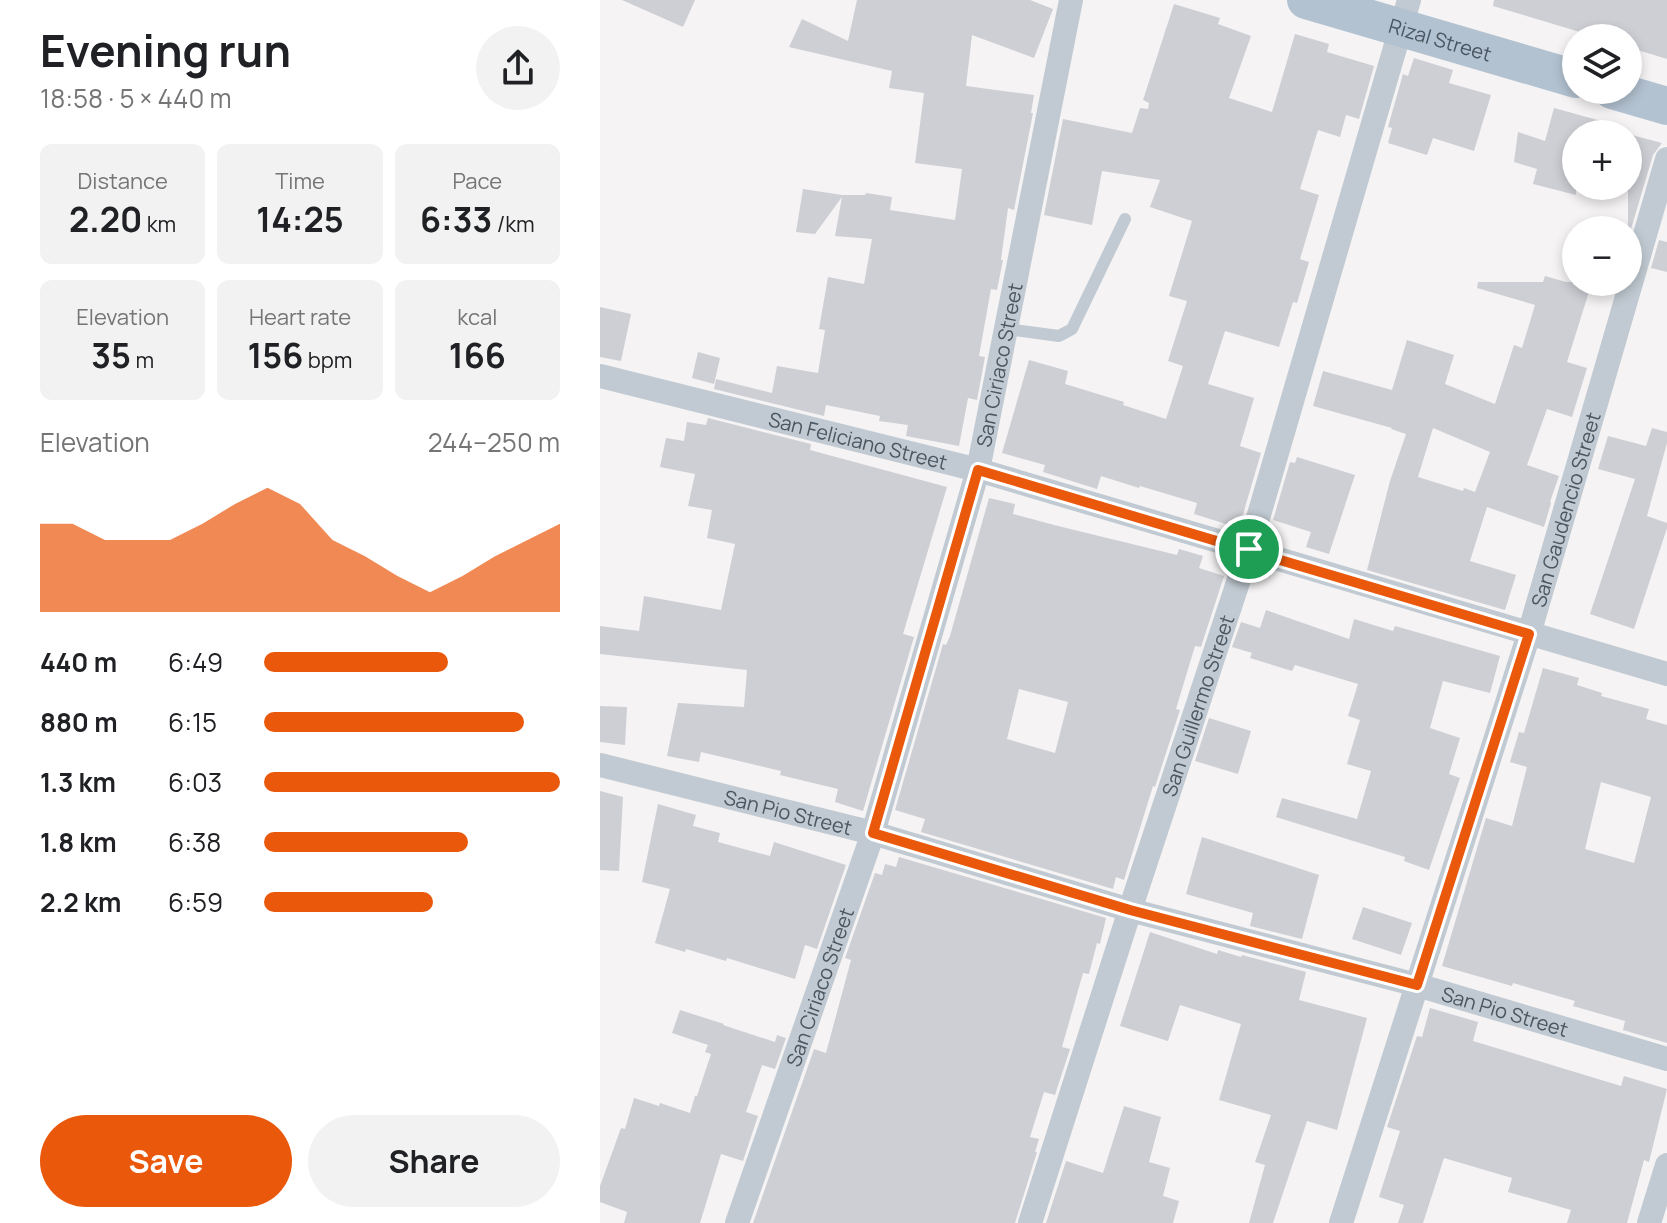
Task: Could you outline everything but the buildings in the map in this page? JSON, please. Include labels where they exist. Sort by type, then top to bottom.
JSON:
[{"type":"main road","name":"Rizal Street","points":[[1306,0],[1405,14],[1562,74]]},
{"type":"main road","points":[[1642,99],[1667,106]]},
{"type":"street","name":"San Ciriaco Street","points":[[737,1223],[873,833],[978,470],[1071,0]]},
{"type":"street","name":"San Guillermo Street","points":[[1030,1223],[1249,549],[1405,14]]},
{"type":"street","name":"San Gaudencio Street","points":[[1341,1223],[1529,634],[1667,159]]},
{"type":"street","name":"San Feliciano Street","points":[[600,376],[978,470],[1667,674]]},
{"type":"street","name":"San Pio Street","points":[[600,765],[873,833],[1130,910],[1417,985],[1667,1059]]},
{"type":"street","points":[[1649,1223],[1667,1165]]},
{"type":"lane","points":[[1006,329],[1059,336],[1072,329],[1125,219]]},
{"type":"route","points":[[978,470],[1249,549],[1529,634],[1417,985],[1130,910],[873,833],[978,470]]}]
